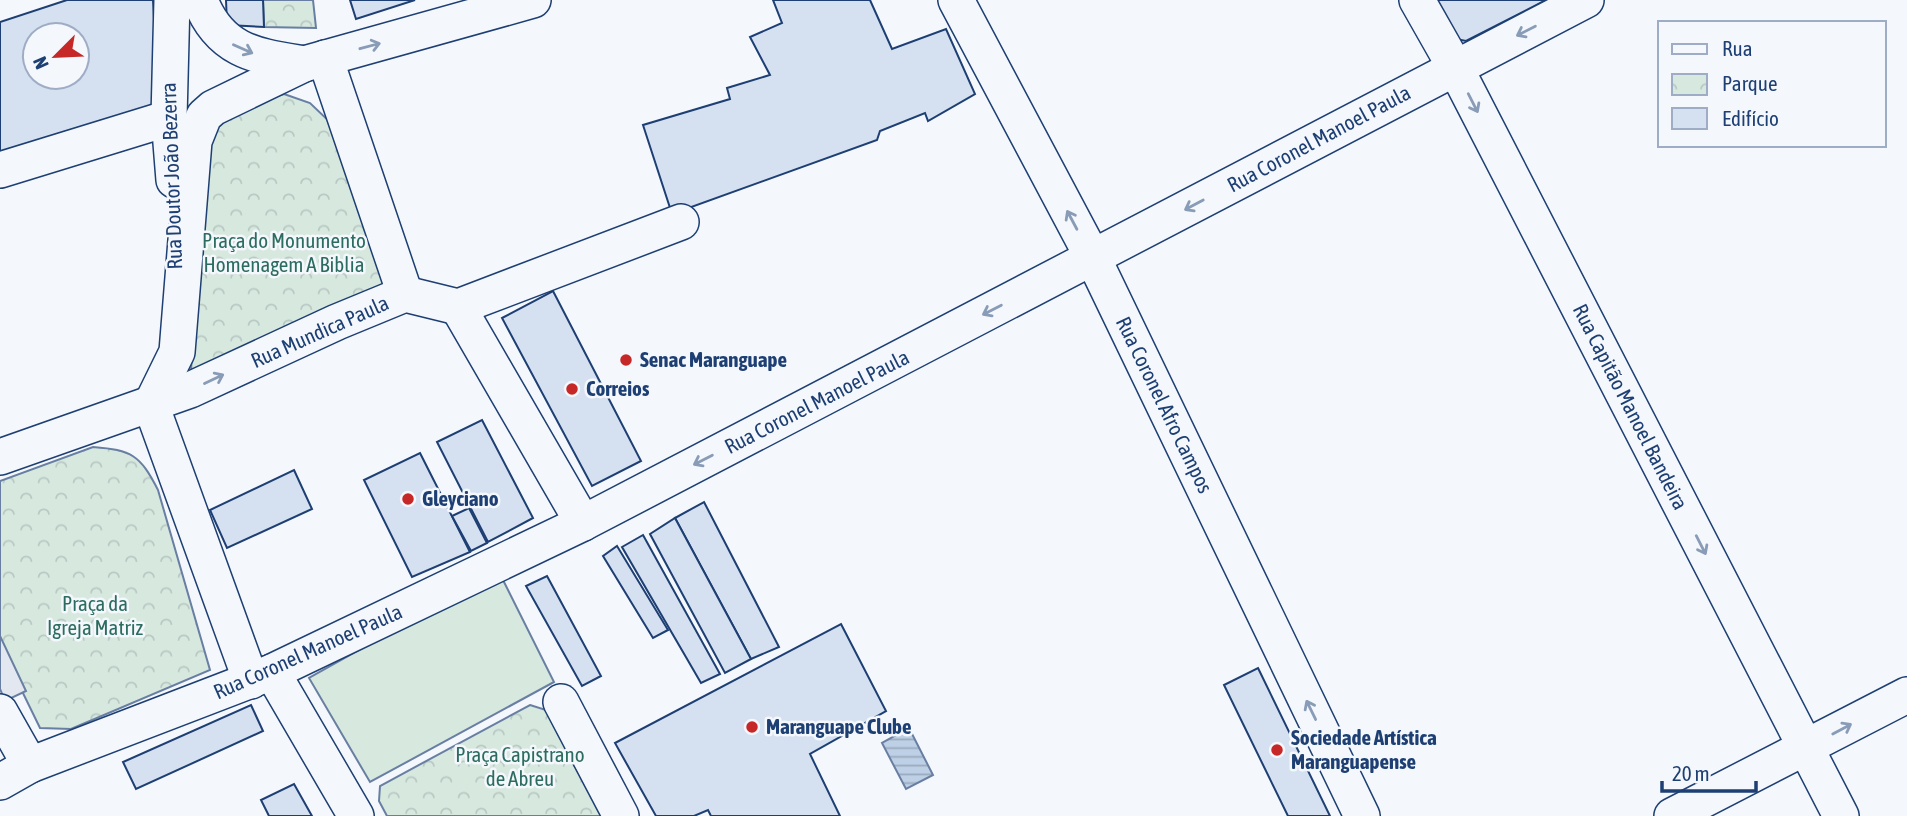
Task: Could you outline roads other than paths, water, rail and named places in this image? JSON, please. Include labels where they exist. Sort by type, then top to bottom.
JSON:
[{"type":"street","points":[[191,1],[234,47],[261,57],[315,61],[498,5],[533,0]]},
{"type":"street","name":"Rua Coronel Afro Campos","points":[[956,0],[1093,258],[1362,816]]},
{"type":"street","name":"Rua Capitão Manoel Bandeira","points":[[1417,0],[1455,67],[1841,816]]},
{"type":"street","name":"Rua Coronel Manoel Paula","points":[[0,782],[30,765],[262,676],[583,523],[1586,0]]},
{"type":"street","name":"Rua Doutor João Bezerra","points":[[177,352],[176,200],[169,118],[191,1]]},
{"type":"street","points":[[315,61],[405,294]]},
{"type":"street","name":"Rua Doutor João Bezerra","points":[[151,405],[177,352],[194,141],[204,116],[213,108],[315,61]]},
{"type":"street","points":[[0,170],[169,118]]},
{"type":"street","points":[[583,523],[458,306],[681,222]]},
{"type":"street","name":"Rua Mundica Paula","points":[[0,457],[151,405],[405,294],[458,306]]},
{"type":"street","points":[[151,405],[262,676],[356,816]]},
{"type":"street","points":[[1672,816],[1907,695]]},
{"type":"street","points":[[561,702],[621,816]]},
{"type":"street","points":[[0,712],[30,765]]},
{"type":"water","points":[[909,728],[933,775],[906,789],[882,743]]},
{"type":"place","name":"Senac Maranguape","points":[[626,360]]},
{"type":"place","name":"Correios","points":[[572,389]]},
{"type":"place","name":"Gleyciano","points":[[408,499]]},
{"type":"place","name":"Maranguape Clube","points":[[752,727]]},
{"type":"place","name":"Sociedade Artística Maranguapense","points":[[1277,750]]},
{"type":"park label","name":"Praça do Monumento Homenagem A Biblia","points":[[284,253]]},
{"type":"park label","name":"Praça da Igreja Matriz","points":[[95,616]]},
{"type":"park label","name":"Praça Capistrano de Abreu","points":[[520,767]]}]
